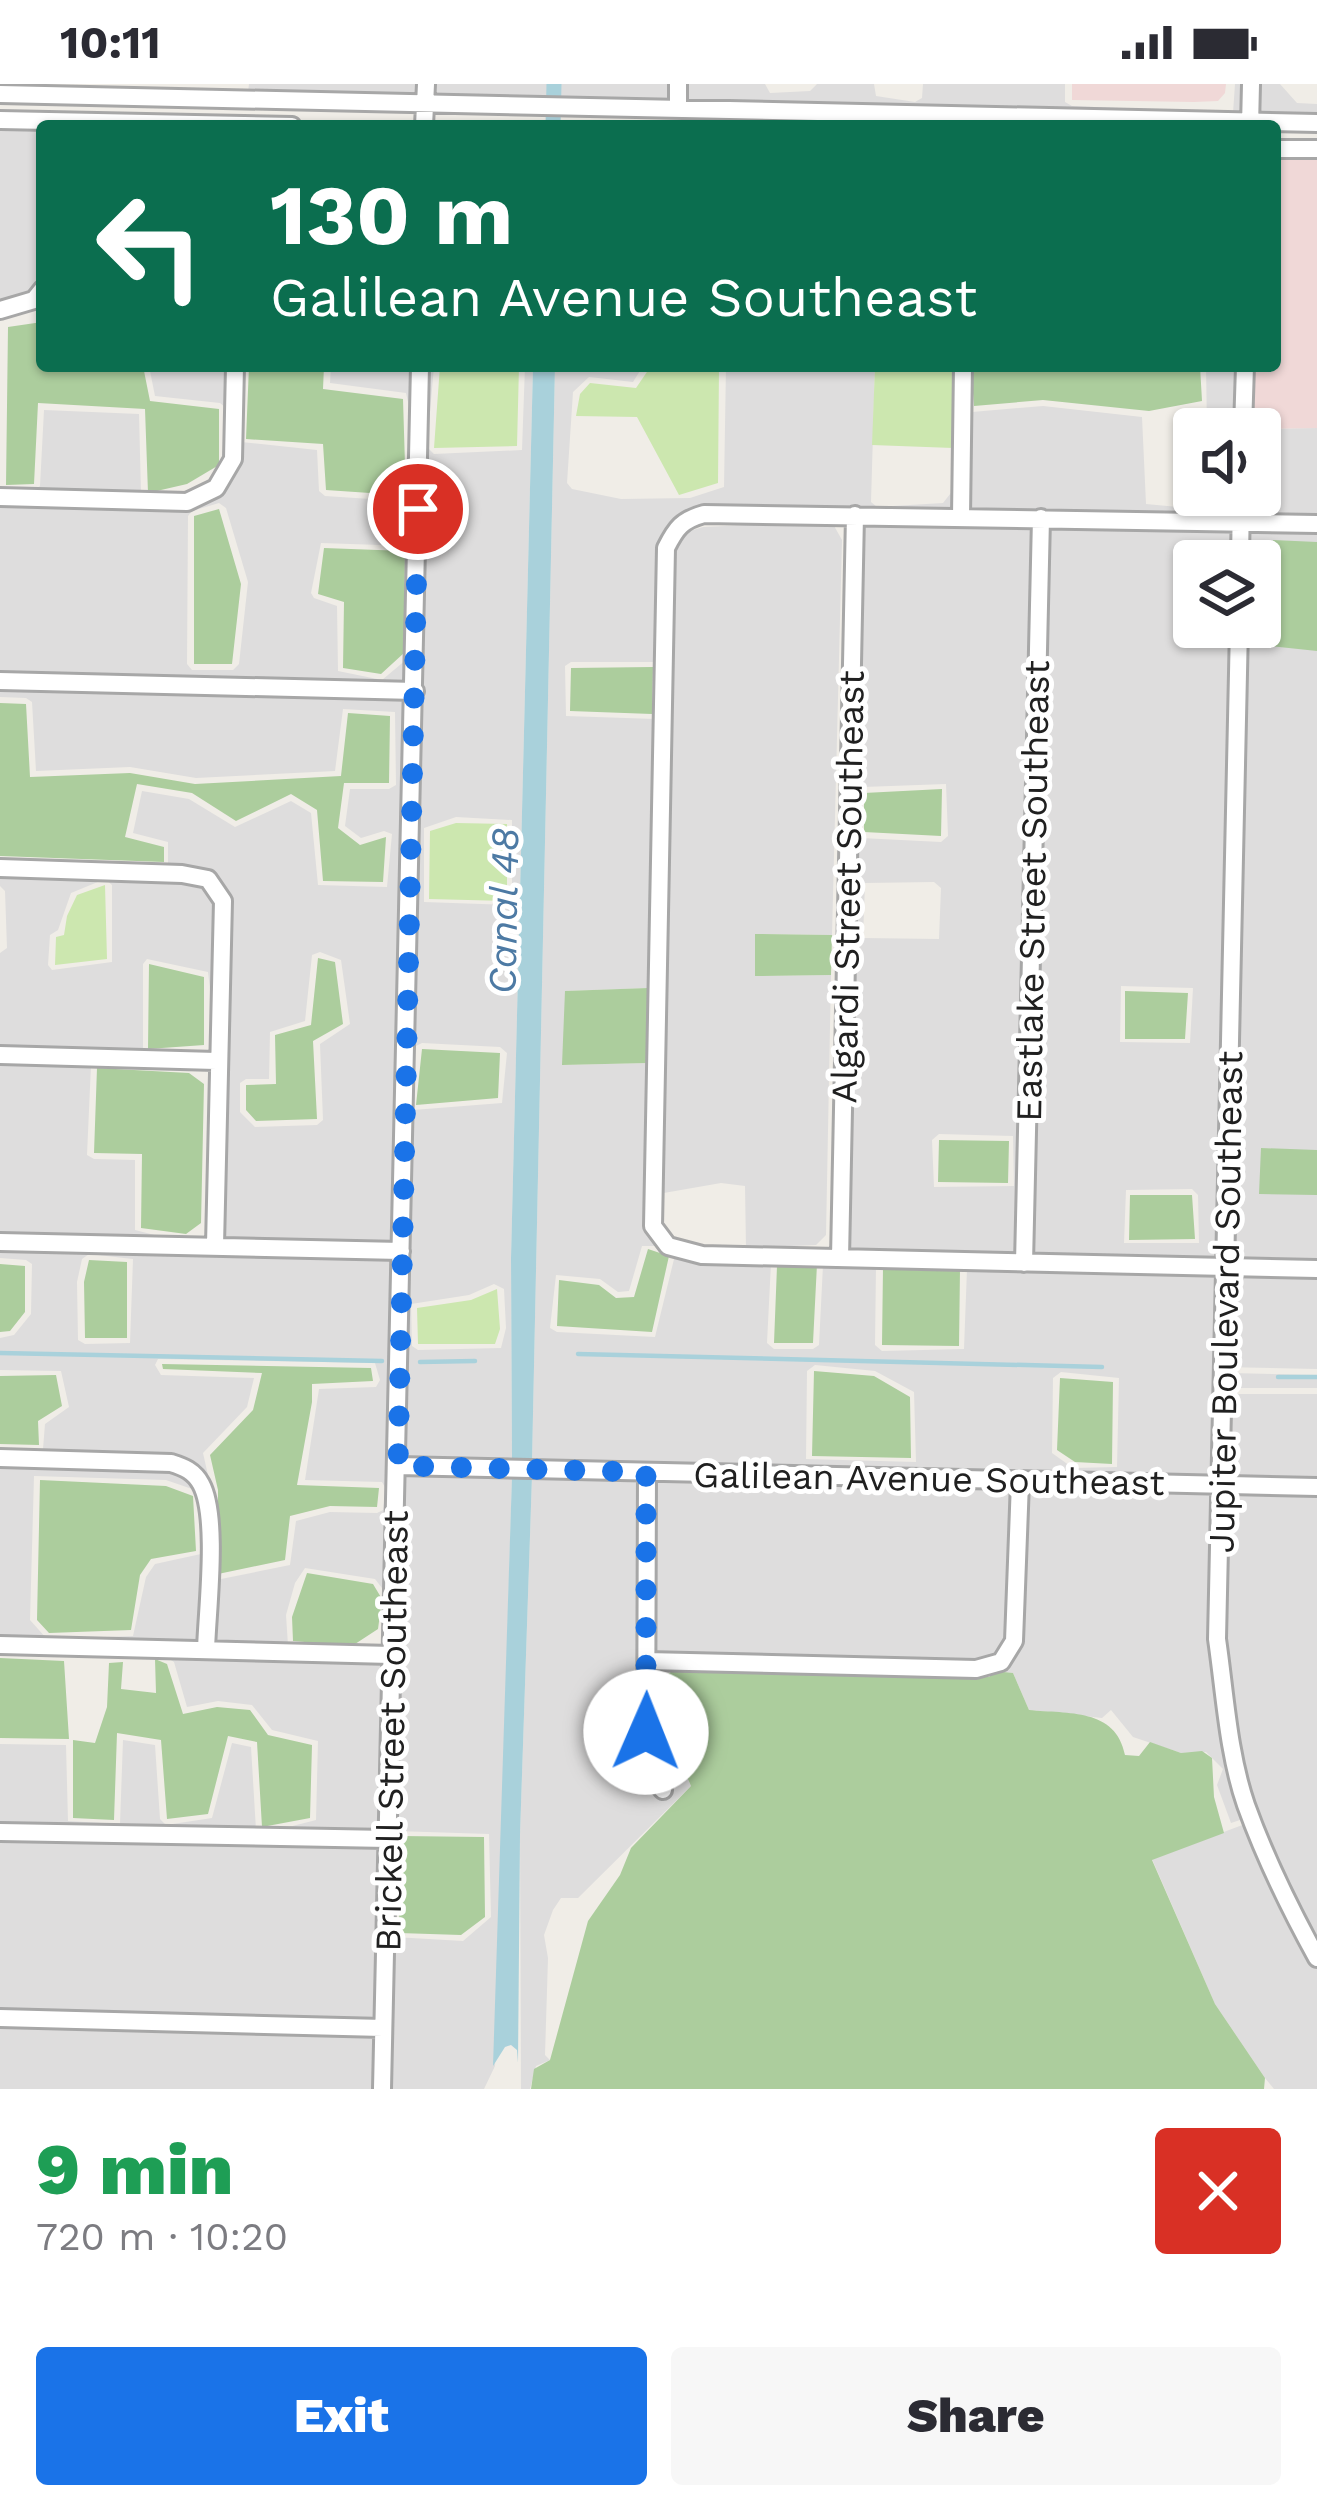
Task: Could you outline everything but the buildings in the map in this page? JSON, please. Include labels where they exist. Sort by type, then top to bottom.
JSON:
[{"type":"street","points":[[424,120],[426,84]]},
{"type":"street","points":[[678,109],[679,84]]},
{"type":"street","points":[[1250,120],[1251,84]]},
{"type":"street","points":[[52,120],[53,90]]},
{"type":"street","points":[[0,94],[240,91],[425,105],[1097,120]]},
{"type":"street","points":[[0,120],[36,123]]},
{"type":"street","points":[[1281,124],[1317,123]]},
{"type":"street","points":[[1281,148],[1317,148]]},
{"type":"street","points":[[0,310],[36,297]]},
{"type":"street","points":[[0,497],[188,502],[216,488],[232,459],[235,372]]},
{"type":"street","name":"Brickell Street Southeast","points":[[382,2089],[420,372]]},
{"type":"street","points":[[961,516],[963,372]]},
{"type":"street","points":[[1244,408],[1245,372]]},
{"type":"street","points":[[1317,524],[704,514],[686,518],[676,528],[666,555],[653,1226],[668,1246],[702,1255],[1317,1269]]},
{"type":"street","name":"Algardi Street Southeast","points":[[840,1258],[855,515]]},
{"type":"street","points":[[1241,516],[1241,540]]},
{"type":"street","name":"Eastlake Street Southeast","points":[[1024,1263],[1041,518]]},
{"type":"street","name":"Jupiter Boulevard Southeast","points":[[1238,648],[1217,1640],[1245,1802],[1283,1895],[1317,1958]]},
{"type":"street","points":[[0,681],[415,691]]},
{"type":"street","points":[[0,868],[182,874],[208,879],[223,902],[215,1245]]},
{"type":"street","points":[[0,1055],[216,1061]]},
{"type":"street","points":[[0,1242],[401,1251]]},
{"type":"street","points":[[0,1458],[171,1463],[188,1468],[200,1481],[210,1517],[206,1650]]},
{"type":"street","name":"Galilean Avenue Southeast","points":[[398,1466],[1317,1487]]},
{"type":"street","points":[[646,1472],[646,1768],[663,1790]]},
{"type":"street","points":[[647,1661],[976,1669],[1001,1662],[1014,1641],[1020,1482]]},
{"type":"street","points":[[0,1646],[391,1655]]},
{"type":"street","points":[[0,1832],[388,1839]]},
{"type":"street","points":[[0,2018],[383,2028]]},
{"type":"shaded area","points":[[249,84],[418,84],[417,98],[248,92]]},
{"type":"shaded area","points":[[434,84],[671,84],[670,102],[433,98]]},
{"type":"shaded area","points":[[686,84],[765,84],[770,93],[810,91],[817,84],[874,84],[876,96],[915,102],[922,98],[923,84],[1065,84],[1065,102],[1072,106],[1233,113],[1235,84],[1243,84],[1243,116],[686,102]]},
{"type":"shaded area","points":[[1072,84],[1226,84],[1218,101],[1194,102],[1072,100]]},
{"type":"shaded area","points":[[1259,84],[1280,84],[1297,103],[1317,104],[1317,116],[1258,116]]},
{"type":"shaded area","points":[[0,127],[36,128],[36,283],[29,294],[0,303]]},
{"type":"shaded area","points":[[1281,156],[1317,156],[1317,428],[1281,429],[1281,408],[1252,408],[1253,372],[1281,372]]},
{"type":"shaded area","points":[[150,372],[227,372],[226,408],[220,403],[155,396]]},
{"type":"shaded area","points":[[331,372],[412,372],[411,415],[406,393],[330,383]]},
{"type":"shaded area","points":[[428,372],[433,372],[427,447],[434,454],[522,450],[525,372],[533,372],[511,1258],[512,1461],[406,1459],[413,1110],[502,1103],[507,1053],[500,1047],[416,1046],[414,1054]],"holes":[[[456,817],[512,820],[512,905],[424,902],[424,828]],[[494,1284],[504,1289],[506,1328],[501,1348],[418,1350],[412,1346],[411,1304],[469,1295]]]},
{"type":"shaded area","points":[[555,372],[639,372],[633,382],[589,377],[573,392],[567,483],[572,489],[621,499],[690,498],[724,487],[726,372],[875,372],[871,502],[877,507],[943,503],[954,489],[954,509],[704,506],[684,512],[666,528],[656,662],[571,662],[565,666],[566,716],[655,719],[648,988],[566,991],[563,1065],[648,1063],[643,1224],[658,1246],[642,1246],[629,1291],[618,1292],[600,1279],[556,1275],[550,1328],[655,1337],[675,1255],[771,1263],[767,1343],[774,1349],[819,1345],[823,1265],[876,1266],[875,1345],[882,1351],[964,1349],[967,1269],[1218,1274],[1212,1478],[532,1462]],"holes":[[[815,1365],[875,1371],[914,1392],[916,1462],[806,1459],[807,1371]],[[1061,1372],[1119,1378],[1117,1467],[1073,1468],[1052,1453],[1053,1378]]]},
{"type":"shaded area","points":[[1206,372],[1237,372],[1236,408],[1207,408]]},
{"type":"shaded area","points":[[1043,406],[1142,417],[1146,504],[1173,507],[1173,515],[969,509],[972,412]]},
{"type":"shaded area","points":[[44,410],[139,414],[141,494],[36,490]]},
{"type":"shaded area","points":[[1317,428],[1317,1369],[1223,1367],[1239,648],[1281,648],[1281,540],[1240,540],[1241,516],[1281,516],[1281,429]]},
{"type":"shaded area","points":[[241,442],[317,450],[319,491],[325,496],[401,501],[410,474],[409,546],[321,543],[311,593],[337,606],[338,671],[382,680],[407,659],[407,684],[0,674],[0,505],[195,509]],"holes":[[[219,503],[226,508],[248,582],[239,664],[233,670],[192,670],[187,664],[188,516]]]},
{"type":"shaded area","points":[[863,523],[1033,525],[1016,1256],[848,1251],[857,833],[861,838],[941,842],[948,836],[946,784],[857,791]],"holes":[[[934,882],[941,888],[939,939],[863,938],[865,883]],[[939,1134],[1013,1136],[1014,1186],[934,1187],[932,1140]]]},
{"type":"shaded area","points":[[833,524],[842,540],[832,935],[756,934],[755,976],[831,975],[826,1235],[816,1245],[746,1248],[745,1186],[721,1183],[658,1194],[676,550],[683,533],[703,527]]},
{"type":"shaded area","points":[[1048,525],[1232,531],[1232,540],[1173,540],[1173,648],[1231,648],[1219,1260],[1032,1256]],"holes":[[[1121,986],[1193,988],[1190,1043],[1120,1042]],[[1192,1189],[1198,1195],[1199,1243],[1124,1243],[1126,1190]]]},
{"type":"shaded area","points":[[0,688],[407,698],[394,1244],[223,1238],[229,898],[168,867],[168,842],[133,833],[142,791],[189,799],[235,827],[291,801],[311,813],[318,885],[387,887],[392,834],[384,831],[361,838],[345,826],[350,789],[396,785],[395,712],[343,709],[335,771],[196,778],[130,767],[36,771],[32,702],[0,697]],"holes":[[[320,952],[341,960],[350,1024],[320,1044],[323,1120],[317,1125],[255,1127],[240,1112],[240,1083],[269,1079],[270,1032],[305,1021],[312,955]]]},
{"type":"shaded area","points":[[0,876],[181,881],[202,885],[215,903],[211,998],[208,972],[147,959],[143,964],[143,1052],[0,1048],[0,953],[7,948],[5,891]],"holes":[[[105,879],[112,885],[112,962],[52,970],[48,965],[50,935],[58,930],[71,893]]]},
{"type":"shaded area","points":[[0,1063],[91,1065],[87,1155],[135,1160],[135,1230],[166,1238],[0,1235]]},
{"type":"shaded area","points":[[0,1249],[393,1258],[385,1592],[375,1579],[305,1568],[295,1583],[286,1615],[288,1645],[214,1644],[216,1580],[290,1565],[296,1521],[330,1512],[383,1510],[386,1489],[382,1482],[305,1480],[319,1389],[376,1387],[380,1380],[375,1363],[158,1359],[155,1365],[161,1375],[254,1378],[247,1407],[203,1453],[210,1484],[194,1464],[171,1456],[0,1450],[43,1449],[45,1424],[69,1407],[61,1371],[0,1370],[0,1338],[14,1335],[31,1314],[32,1264],[0,1258]],"holes":[[[89,1254],[133,1259],[130,1343],[78,1340],[77,1282],[82,1259]]]},
{"type":"shaded area","points":[[1231,1373],[1317,1375],[1317,1388],[1231,1388]]},
{"type":"shaded area","points":[[1222,1394],[1317,1394],[1317,2089],[1274,2089],[1265,2078],[1215,2004],[1152,1859],[1253,1821],[1217,1639]]},
{"type":"shaded area","points":[[0,1465],[183,1474],[195,1490],[166,1480],[34,1476],[30,1620],[47,1639],[133,1636],[146,1577],[155,1564],[201,1554],[198,1643],[0,1638]]},
{"type":"shaded area","points":[[405,1473],[512,1476],[495,2066],[484,2089],[390,2089],[394,1937],[463,1941],[491,1917],[489,1834],[396,1831]]},
{"type":"shaded area","points":[[532,1476],[639,1479],[638,1767],[661,1800],[674,1792],[653,1765],[654,1738],[679,1758],[691,1786],[578,1898],[561,1898],[553,1910],[544,1935],[548,1958],[545,2055],[550,2060],[536,2066],[530,2089],[521,2089],[520,1835]]},
{"type":"shaded area","points":[[655,1479],[1012,1488],[1006,1639],[996,1656],[975,1662],[655,1655]]},
{"type":"shaded area","points":[[1028,1489],[1212,1492],[1210,1640],[1243,1819],[1231,1823],[1217,1785],[1223,1769],[1206,1752],[1181,1753],[1133,1737],[1111,1710],[1102,1718],[1029,1710],[1013,1673],[995,1671],[1003,1669]]},
{"type":"shaded area","points":[[166,1657],[383,1662],[380,1832],[277,1830],[316,1820],[318,1741],[272,1730],[252,1705],[218,1701],[187,1707],[174,1662]]},
{"type":"shaded area","points":[[123,1740],[155,1745],[160,1819],[166,1825],[212,1818],[232,1743],[251,1747],[256,1830],[0,1825],[0,1744],[66,1745],[68,1821],[120,1824]]},
{"type":"shaded area","points":[[0,1839],[380,1846],[376,2020],[0,2011]]},
{"type":"shaded area","points":[[0,2025],[375,2034],[374,2089],[0,2089]]},
{"type":"green space","points":[[36,323],[36,372],[144,372],[150,401],[219,409],[219,465],[187,484],[148,493],[145,409],[38,403],[34,484],[6,485],[8,327]]},
{"type":"green space","points":[[249,372],[324,372],[323,389],[403,399],[405,465],[399,495],[326,490],[323,444],[246,439]]},
{"type":"green space","points":[[440,372],[519,372],[517,446],[434,448]]},
{"type":"green space","points":[[647,372],[719,372],[718,483],[679,495],[637,417],[576,416],[580,394],[590,383],[636,388]]},
{"type":"green space","points":[[875,372],[953,372],[953,448],[872,445]]},
{"type":"green space","points":[[971,372],[1200,372],[1202,401],[1149,411],[1043,400],[974,406]]},
{"type":"green space","points":[[219,509],[241,584],[232,664],[194,664],[194,516]]},
{"type":"green space","points":[[1281,540],[1317,542],[1317,651],[1281,647]]},
{"type":"green space","points":[[324,548],[405,551],[404,653],[381,674],[343,668],[344,602],[318,594]]},
{"type":"green space","points":[[653,667],[652,714],[570,711],[571,668]]},
{"type":"green space","points":[[0,703],[26,704],[30,777],[130,773],[195,784],[341,776],[348,713],[390,716],[389,783],[344,783],[338,828],[360,845],[386,837],[383,882],[323,881],[317,810],[291,794],[236,821],[192,793],[137,784],[125,837],[164,847],[164,862],[0,856]]},
{"type":"green space","points":[[942,789],[941,836],[864,832],[864,793]]},
{"type":"green space","points":[[456,823],[507,824],[507,901],[429,899],[430,831]]},
{"type":"green space","points":[[105,885],[107,959],[55,965],[56,937],[64,935],[77,895]]},
{"type":"green space","points":[[755,934],[832,935],[831,975],[755,976]]},
{"type":"green space","points":[[318,958],[335,962],[343,1024],[313,1041],[317,1119],[256,1121],[246,1110],[246,1085],[276,1084],[275,1035],[311,1025]]},
{"type":"green space","points":[[149,964],[204,977],[204,1045],[148,1049]]},
{"type":"green space","points":[[648,988],[648,1063],[562,1065],[565,991]]},
{"type":"green space","points":[[1125,991],[1188,993],[1185,1039],[1125,1039]]},
{"type":"green space","points":[[422,1049],[500,1053],[498,1098],[416,1105]]},
{"type":"green space","points":[[97,1068],[189,1073],[204,1084],[201,1223],[186,1234],[141,1228],[142,1154],[94,1153]]},
{"type":"green space","points":[[939,1140],[1009,1141],[1008,1183],[938,1182]]},
{"type":"green space","points":[[1261,1148],[1317,1150],[1317,1195],[1259,1194]]},
{"type":"green space","points":[[1130,1195],[1192,1195],[1195,1239],[1129,1240]]},
{"type":"green space","points":[[648,1249],[669,1256],[652,1332],[557,1326],[559,1280],[599,1285],[616,1298],[634,1297]]},
{"type":"green space","points":[[89,1260],[127,1262],[127,1338],[85,1338],[84,1282]]},
{"type":"green space","points":[[0,1264],[25,1266],[25,1312],[10,1331],[0,1332]]},
{"type":"green space","points":[[817,1264],[813,1343],[774,1343],[777,1266]]},
{"type":"green space","points":[[883,1268],[960,1269],[959,1346],[882,1345]]},
{"type":"green space","points":[[497,1289],[500,1329],[495,1344],[418,1344],[417,1308],[471,1300]]},
{"type":"green space","points":[[162,1364],[371,1368],[373,1381],[312,1384],[297,1485],[379,1488],[377,1507],[330,1506],[290,1516],[285,1560],[218,1574],[218,1490],[210,1455],[253,1410],[262,1373],[163,1369]]},
{"type":"green space","points":[[814,1371],[874,1376],[910,1397],[911,1458],[812,1456]]},
{"type":"green space","points":[[56,1375],[62,1406],[38,1421],[39,1445],[0,1444],[0,1376]]},
{"type":"green space","points":[[1060,1378],[1113,1382],[1112,1464],[1075,1462],[1057,1450]]},
{"type":"green space","points":[[40,1480],[166,1486],[193,1496],[196,1551],[151,1559],[140,1575],[131,1630],[49,1633],[37,1620]]},
{"type":"green space","points":[[307,1573],[373,1584],[382,1599],[378,1629],[352,1646],[293,1641],[292,1617]]},
{"type":"green space","points":[[0,1658],[64,1661],[69,1739],[0,1738]]},
{"type":"green space","points":[[155,1659],[167,1664],[183,1714],[217,1707],[250,1710],[268,1735],[312,1745],[310,1818],[262,1827],[257,1742],[228,1736],[208,1814],[167,1819],[161,1740],[117,1733],[114,1820],[73,1818],[73,1740],[95,1743],[107,1707],[109,1663],[123,1662],[121,1689],[156,1693]]},
{"type":"green space","points":[[995,1671],[1013,1673],[1029,1710],[1101,1721],[1120,1740],[1125,1755],[1139,1756],[1150,1742],[1181,1753],[1202,1751],[1212,1758],[1214,1797],[1224,1833],[1152,1860],[1215,2004],[1265,2078],[1264,2089],[531,2089],[534,2069],[550,2060],[588,1921],[620,1875],[631,1848],[691,1786],[679,1758],[654,1738],[657,1681],[671,1672],[989,1677]]},
{"type":"green space","points":[[400,1836],[484,1837],[485,1917],[461,1935],[399,1933]]},
{"type":"water","points":[[533,372],[555,372],[532,1462],[512,1461],[511,1258]]},
{"type":"water","points":[[512,1476],[532,1476],[518,2063],[517,2050],[511,2045],[493,2066]]},
{"type":"waterway","name":"Canal 48","points":[[553,120],[554,84]]},
{"type":"waterway","points":[[0,1353],[382,1361]]},
{"type":"waterway","points":[[578,1354],[1102,1367]]},
{"type":"waterway","points":[[420,1362],[475,1361]]},
{"type":"waterway","points":[[1278,1377],[1317,1377]]},
{"type":"route","points":[[418,509],[398,1466],[646,1472],[646,1732]]}]
